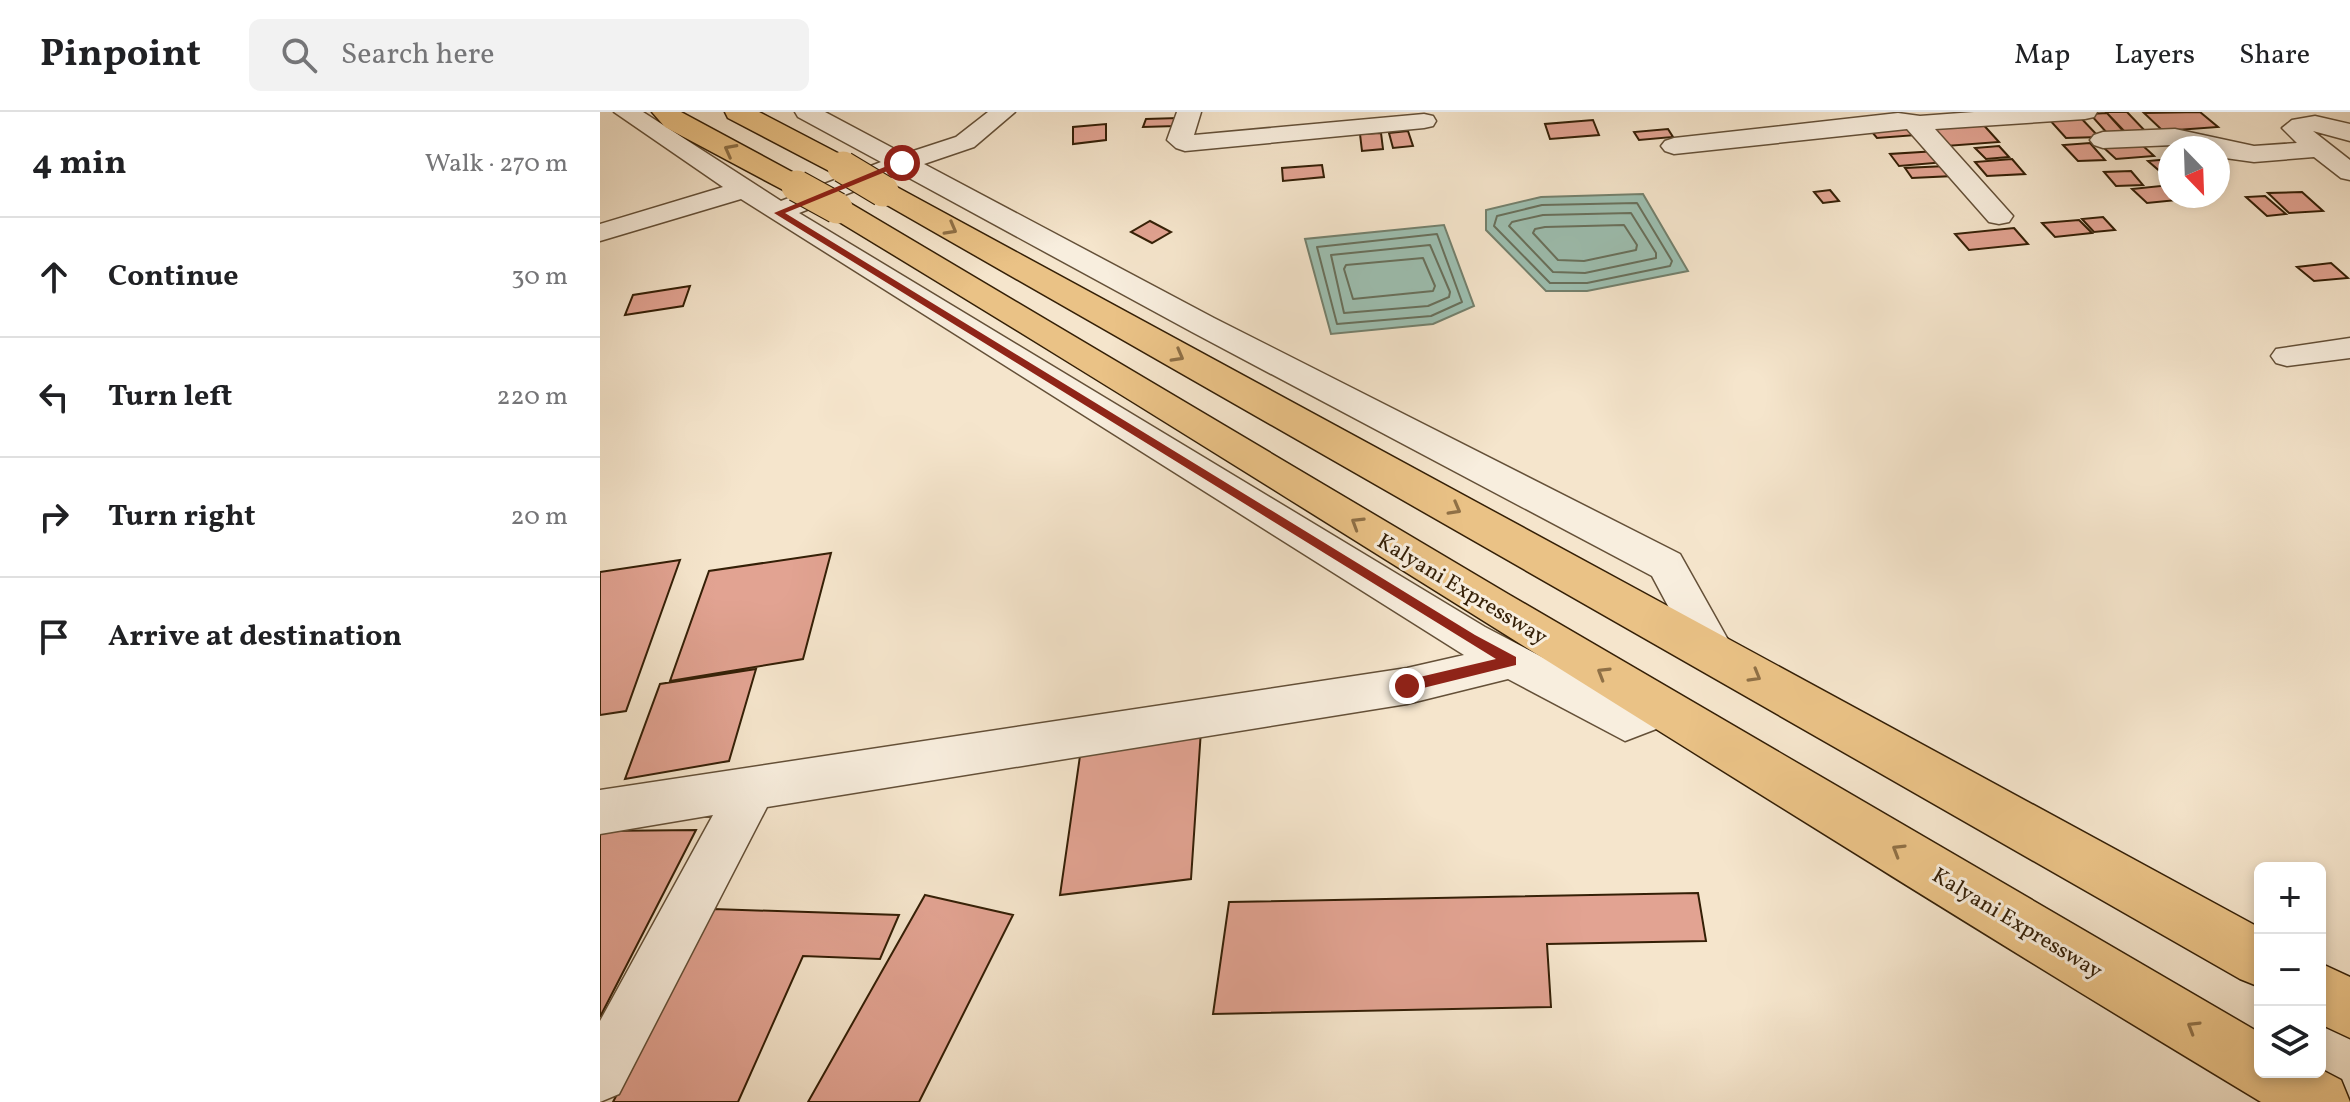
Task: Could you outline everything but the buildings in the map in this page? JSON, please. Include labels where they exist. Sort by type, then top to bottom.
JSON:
[{"type":"highway","name":"Kalyani Expressway","points":[[665,112],[788,200],[893,177],[1715,654],[2254,956]]},
{"type":"highway","name":"Kalyani Expressway","points":[[738,112],[1023,318],[1662,708],[2254,1063]]},
{"type":"highway","points":[[2326,995],[2350,1009]]},
{"type":"highway","points":[[2278,1078],[2319,1102]]},
{"type":"street","points":[[626,112],[743,190],[788,200],[1471,639],[1625,722],[1662,708]]},
{"type":"street","points":[[807,112],[893,177]]},
{"type":"street","points":[[788,200],[893,177],[965,142],[1003,112]]},
{"type":"street","points":[[1189,112],[1180,140],[1185,143],[1424,121]]},
{"type":"street","points":[[1674,146],[1898,120],[1915,123],[2085,112]]},
{"type":"street","points":[[2132,112],[2158,137]]},
{"type":"street","points":[[1915,123],[1999,216]]},
{"type":"street","points":[[2350,133],[2331,125],[2295,126],[2350,172]]},
{"type":"street","points":[[2103,140],[2158,137]]},
{"type":"street","points":[[2230,150],[2254,154],[2319,149]]},
{"type":"street","points":[[600,233],[743,190]]},
{"type":"street","points":[[2287,356],[2350,348]]},
{"type":"street","points":[[600,812],[1407,686],[1511,661]]},
{"type":"street","points":[[600,1075],[752,789]]},
{"type":"water","points":[[1643,194],[1688,271],[1587,291],[1546,291],[1486,230],[1486,210],[1541,197]]},
{"type":"water","points":[[1444,225],[1474,306],[1433,324],[1331,334],[1305,239]]},
{"type":"route","points":[[902,163],[778,213],[1511,661],[1407,686]]}]
